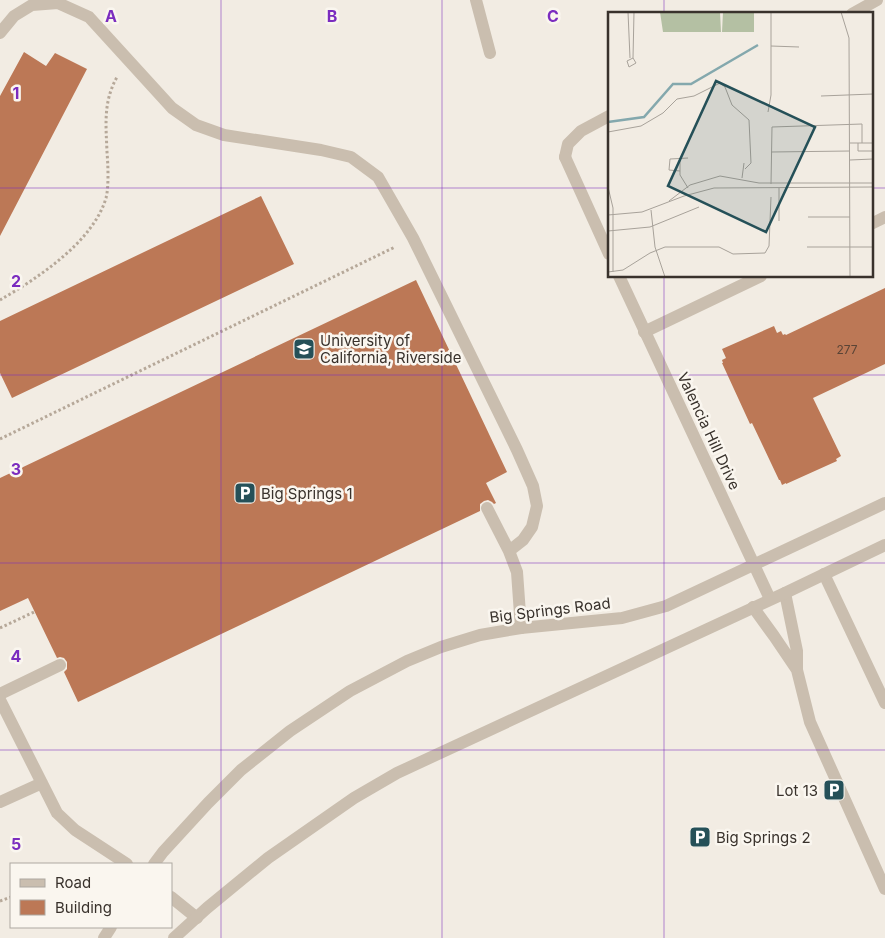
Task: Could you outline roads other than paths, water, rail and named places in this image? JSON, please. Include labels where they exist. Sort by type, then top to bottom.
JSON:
[{"type":"street","points":[[476,0],[490,53]]},
{"type":"street","points":[[856,12],[877,0]]},
{"type":"street","points":[[0,33],[14,16],[32,5],[58,3],[89,17],[172,108],[196,125],[224,136],[321,150],[351,157],[378,177],[413,238],[533,486],[537,506],[532,527],[523,540],[509,551]]},
{"type":"street","points":[[608,117],[581,131],[568,144],[565,157],[608,252]]},
{"type":"street","points":[[872,224],[885,218]]},
{"type":"street","name":"Valencia Hill Drive","points":[[620,278],[770,599]]},
{"type":"street","points":[[644,332],[757,278]]},
{"type":"street","name":"Big Springs Road","points":[[155,863],[208,803],[241,770],[290,731],[350,691],[407,661],[441,647],[480,635],[521,628],[622,618],[666,606],[885,503]]},
{"type":"street","points":[[487,508],[509,551],[517,572],[521,628]]},
{"type":"street","points":[[174,938],[268,858],[354,798],[397,773],[885,545]]},
{"type":"street","points":[[824,574],[885,703]]},
{"type":"street","points":[[785,593],[796,650],[797,670],[810,722],[885,890]]},
{"type":"street","points":[[753,607],[797,670]]},
{"type":"street","points":[[0,694],[60,664]]},
{"type":"street","points":[[0,700],[58,812],[75,830],[125,863]]},
{"type":"street","points":[[0,802],[42,783]]},
{"type":"street","points":[[172,898],[197,918]]},
{"type":"place","name":"University of California, Riverside","points":[[304,349]]},
{"type":"place","name":"Big Springs 1","points":[[245,493]]},
{"type":"place","name":"Lot 13","points":[[834,790]]},
{"type":"place","name":"Big Springs 2","points":[[700,837]]}]
